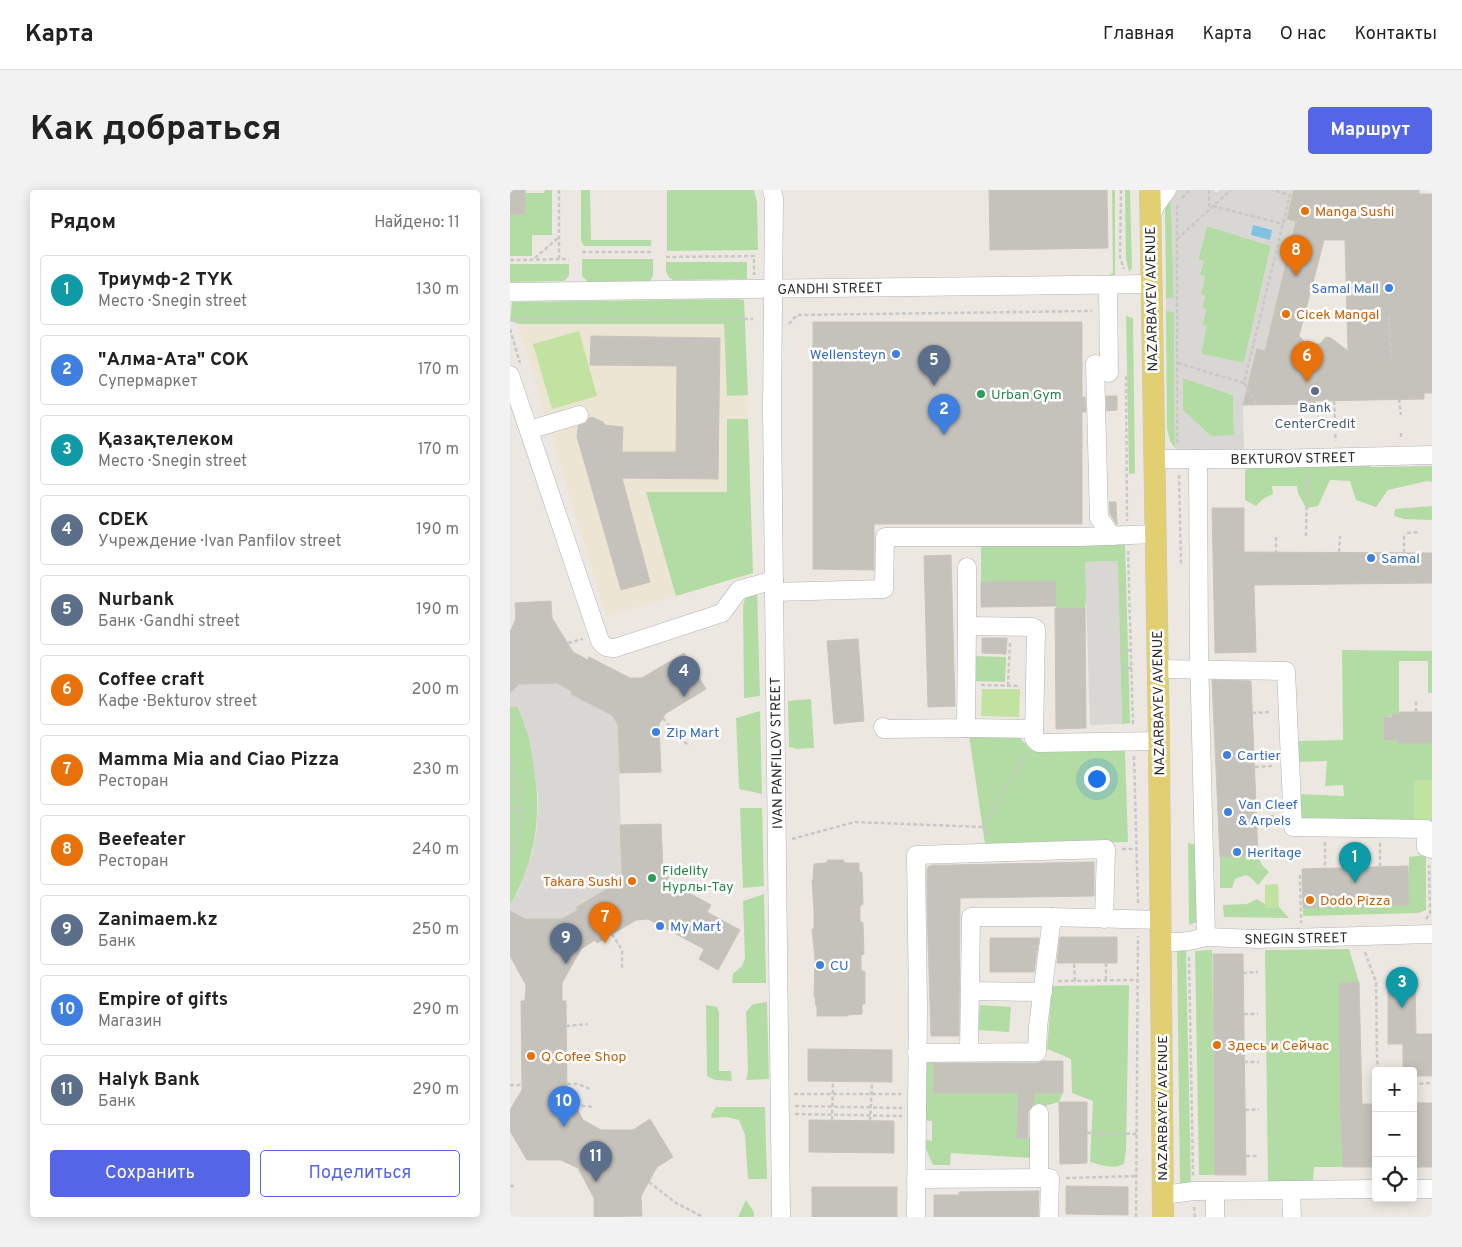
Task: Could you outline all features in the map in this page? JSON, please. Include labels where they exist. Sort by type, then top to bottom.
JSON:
[{"type":"main road","name":"NAZARBAYEV AVENUE","points":[[1150,190],[1159,741],[1163,1217]]},
{"type":"street","name":"IVAN PANFILOV STREET","points":[[772,190],[774,586],[783,805],[786,834],[785,1100],[782,1217]]},
{"type":"street","points":[[1150,219],[1156,205],[1167,190]]},
{"type":"street","name":"GANDHI STREET","points":[[510,292],[1151,284]]},
{"type":"street","points":[[1108,285],[1110,370],[1099,518],[1120,535]]},
{"type":"street","points":[[510,375],[600,641],[609,648],[615,648],[722,613],[739,590],[774,586],[884,589],[885,537],[1155,534]]},
{"type":"street","points":[[529,430],[579,415]]},
{"type":"street","name":"BEKTUROV STREET","points":[[1154,458],[1265,459],[1432,456]]},
{"type":"street","points":[[1198,459],[1199,669],[1206,937]]},
{"type":"street","points":[[966,728],[967,567]]},
{"type":"street","points":[[967,626],[1033,627],[1036,629],[1034,734],[1038,743],[1159,741]]},
{"type":"street","points":[[1158,668],[1286,671],[1293,827],[1426,829],[1426,847],[1431,848]]},
{"type":"street","points":[[885,728],[883,727],[884,729],[966,728],[1034,734]]},
{"type":"street","points":[[916,1217],[916,854],[1106,850],[1104,918]]},
{"type":"street","points":[[969,1051],[971,917],[1052,916],[1161,920]]},
{"type":"street","points":[[917,1052],[1037,1052],[1038,1027],[1052,916]]},
{"type":"street","name":"SNEGIN STREET","points":[[1161,943],[1189,941],[1206,937],[1257,939],[1364,936],[1428,929]]},
{"type":"street","points":[[970,991],[1044,986]]},
{"type":"street","points":[[1039,1113],[1049,1217]]},
{"type":"street","points":[[916,1180],[1044,1178]]},
{"type":"street","points":[[1163,1195],[1215,1191],[1372,1189]]},
{"type":"street","points":[[1417,1189],[1432,1189]]},
{"type":"street","points":[[1291,1190],[1292,1217]]},
{"type":"street","points":[[1215,1191],[1215,1217]]},
{"type":"path","points":[[559,190],[559,259]]},
{"type":"path","points":[[1121,190],[1120,257],[1126,272]]},
{"type":"path","points":[[1178,450],[1177,202],[1190,190]]},
{"type":"path","points":[[1209,190],[1209,210]]},
{"type":"path","points":[[1224,190],[1224,196]]},
{"type":"path","points":[[1177,239],[1231,190]]},
{"type":"path","points":[[1244,383],[1290,195],[1272,190]]},
{"type":"path","points":[[1213,206],[1283,224]]},
{"type":"path","points":[[534,259],[559,236]]},
{"type":"path","points":[[582,252],[652,252]]},
{"type":"path","points":[[666,257],[754,256],[754,278]]},
{"type":"path","points":[[510,260],[569,259]]},
{"type":"path","points":[[1172,304],[1178,304]]},
{"type":"path","points":[[786,326],[798,315],[1108,311]]},
{"type":"path","points":[[1389,316],[1391,360]]},
{"type":"path","points":[[510,320],[753,319]]},
{"type":"path","points":[[1178,363],[1244,383],[1257,405]]},
{"type":"path","points":[[1110,370],[1120,535],[1132,668],[1138,920],[1136,1217]]},
{"type":"path","points":[[1399,399],[1401,415]]},
{"type":"path","points":[[1334,401],[1335,418]]},
{"type":"path","points":[[1335,434],[1336,445]]},
{"type":"path","points":[[1306,536],[1307,470]]},
{"type":"path","points":[[1404,553],[1405,533],[1420,532]]},
{"type":"path","points":[[1339,552],[1340,536]]},
{"type":"path","points":[[1276,537],[1276,552]]},
{"type":"path","points":[[1008,686],[1010,627]]},
{"type":"path","points":[[1120,651],[1131,650]]},
{"type":"path","points":[[1120,668],[1132,668]]},
{"type":"path","points":[[967,685],[1035,686]]},
{"type":"path","points":[[1416,700],[1416,712]]},
{"type":"path","points":[[1252,713],[1269,712]]},
{"type":"path","points":[[663,718],[678,739],[690,745]]},
{"type":"path","points":[[786,834],[854,822],[983,827],[1034,734]]},
{"type":"path","points":[[510,757],[520,794],[517,840],[510,862]]},
{"type":"path","points":[[1255,766],[1272,766]]},
{"type":"path","points":[[510,810],[520,809]]},
{"type":"path","points":[[1257,818],[1274,816]]},
{"type":"path","points":[[1325,828],[1325,868]]},
{"type":"path","points":[[1379,828],[1380,867]]},
{"type":"path","points":[[1428,929],[1431,848]]},
{"type":"path","points":[[667,878],[692,866]]},
{"type":"path","points":[[1300,875],[1300,918]]},
{"type":"path","points":[[612,934],[622,950],[622,968]]},
{"type":"path","points":[[1364,936],[1364,951],[1376,982],[1378,1067]]},
{"type":"path","points":[[1106,963],[1106,980]]},
{"type":"path","points":[[1074,964],[1075,980]]},
{"type":"path","points":[[1243,973],[1258,972]]},
{"type":"path","points":[[1044,986],[1075,980],[1138,980]]},
{"type":"path","points":[[1244,1014],[1258,1014]]},
{"type":"path","points":[[566,1026],[588,1024]]},
{"type":"path","points":[[1244,1062],[1258,1062]]},
{"type":"path","points":[[832,1120],[833,1082]]},
{"type":"path","points":[[870,1121],[872,1082]]},
{"type":"path","points":[[1417,1084],[1432,1083]]},
{"type":"path","points":[[567,1084],[578,1084],[590,1090]]},
{"type":"path","points":[[510,1085],[522,1085]]},
{"type":"path","points":[[785,1100],[832,1093],[871,1094],[917,1106]]},
{"type":"path","points":[[785,1100],[832,1107],[917,1106]]},
{"type":"path","points":[[575,1105],[593,1107]]},
{"type":"path","points":[[791,1114],[870,1116],[917,1106]]},
{"type":"path","points":[[1245,1110],[1259,1109]]},
{"type":"path","points":[[1087,1133],[1137,1134]]},
{"type":"path","points":[[1246,1156],[1259,1156]]},
{"type":"path","points":[[1044,1178],[1137,1176]]},
{"type":"path","points":[[649,1182],[676,1203],[703,1217]]},
{"type":"path","points":[[510,1186],[515,1186]]},
{"type":"shaded area","points":[[1178,190],[1215,190],[1215,192],[1218,192],[1218,190],[1294,190],[1287,218],[1302,222],[1293,232],[1267,341],[1271,352],[1257,349],[1243,408],[1244,449],[1178,450],[1175,448],[1174,312],[1166,311],[1166,298],[1174,298],[1171,196]],"holes":[[[1207,226],[1271,246],[1244,363],[1201,354],[1206,326],[1202,325],[1206,309],[1202,308],[1205,295],[1201,294],[1205,276],[1200,275],[1204,261],[1198,259]],[[1183,378],[1233,395],[1234,435],[1211,436],[1183,410]]]},
{"type":"shaded area","points":[[518,324],[745,324],[753,573],[606,616]]},
{"type":"shaded area","points":[[1118,561],[1122,724],[1090,725],[1085,562]]},
{"type":"shaded area","points":[[557,683],[572,691],[571,694],[612,715],[618,725],[622,874],[616,884],[576,906],[578,910],[562,919],[525,919],[510,911],[510,905],[519,889],[532,855],[537,827],[538,797],[529,736],[517,706],[510,707],[510,693],[519,684]]},
{"type":"green space","points":[[545,190],[552,190],[552,235],[532,235],[532,256],[510,256],[510,214],[525,214],[525,193],[544,193]]},
{"type":"green space","points":[[581,190],[590,190],[591,240],[651,240],[651,246],[584,246],[581,240]]},
{"type":"green space","points":[[667,190],[754,190],[757,202],[758,250],[667,251]]},
{"type":"green space","points":[[1112,190],[1115,190],[1115,279],[1099,279],[1113,273]]},
{"type":"green space","points":[[1125,190],[1130,190],[1132,268],[1129,272],[1126,259]]},
{"type":"green space","points":[[1171,196],[1174,298],[1166,298],[1165,210]]},
{"type":"green space","points":[[1207,226],[1271,246],[1244,363],[1201,354],[1206,327],[1202,325],[1206,310],[1202,308],[1205,296],[1201,294],[1205,276],[1200,275],[1198,260]]},
{"type":"green space","points":[[582,259],[653,259],[653,276],[650,281],[588,282],[582,276]]},
{"type":"green space","points":[[666,262],[747,262],[747,279],[673,280],[667,275]]},
{"type":"green space","points":[[510,264],[569,264],[569,276],[564,281],[510,282]]},
{"type":"green space","points":[[744,300],[748,395],[727,396],[724,324],[518,324],[510,321],[512,302]]},
{"type":"green space","points":[[1166,311],[1174,311],[1175,448],[1170,441],[1167,428]]},
{"type":"green space","points":[[1126,316],[1133,318],[1135,473],[1129,474]]},
{"type":"green space","points":[[579,331],[597,396],[552,409],[533,344]]},
{"type":"green space","points":[[1183,378],[1233,395],[1234,436],[1211,436],[1183,411]]},
{"type":"green space","points":[[727,419],[748,419],[753,573],[676,596],[646,492],[727,492]]},
{"type":"green space","points":[[1368,462],[1371,467],[1432,466],[1432,482],[1427,481],[1388,490],[1376,507],[1356,500],[1350,481],[1330,480],[1318,506],[1306,508],[1298,493],[1297,486],[1272,486],[1273,494],[1263,499],[1256,506],[1245,500],[1245,470],[1256,467]]},
{"type":"green space","points":[[1432,506],[1432,520],[1404,519],[1394,516],[1395,509]]},
{"type":"green space","points":[[1125,540],[1130,723],[1122,724],[1117,561],[1086,562],[1085,608],[1056,608],[1056,582],[981,582],[981,542]]},
{"type":"green space","points":[[757,590],[760,696],[744,698],[743,605],[747,593]]},
{"type":"green space","points":[[1342,650],[1432,651],[1432,693],[1428,693],[1428,661],[1399,661],[1399,714],[1384,717],[1384,740],[1398,740],[1399,743],[1432,743],[1432,780],[1414,780],[1414,823],[1299,821],[1298,794],[1344,796],[1343,785],[1325,786],[1327,761],[1297,762],[1297,741],[1343,740]]},
{"type":"green space","points":[[970,656],[1006,657],[1005,682],[970,681]]},
{"type":"green space","points":[[982,689],[1020,689],[1019,717],[981,716]]},
{"type":"green space","points":[[811,699],[814,748],[797,749],[789,747],[788,701]]},
{"type":"green space","points":[[517,706],[526,727],[530,743],[537,790],[537,807],[534,841],[530,857],[525,873],[510,905],[510,707]]},
{"type":"green space","points":[[760,711],[762,794],[739,789],[736,718]]},
{"type":"green space","points":[[969,735],[1019,737],[1031,750],[1125,751],[1128,842],[985,844]]},
{"type":"green space","points":[[1414,780],[1432,780],[1432,823],[1414,823]]},
{"type":"green space","points":[[740,808],[762,808],[764,886],[743,888]]},
{"type":"green space","points":[[1188,843],[1204,847],[1206,919],[1189,925]]},
{"type":"green space","points":[[1258,855],[1262,865],[1269,872],[1258,885],[1246,875],[1235,879],[1232,888],[1220,888],[1220,857]]},
{"type":"green space","points":[[1426,855],[1426,910],[1418,913],[1303,916],[1303,908],[1409,905],[1409,857]]},
{"type":"green space","points":[[1278,884],[1279,907],[1265,908],[1265,885]]},
{"type":"green space","points":[[764,894],[766,983],[732,983],[733,974],[742,966],[745,958],[743,901]]},
{"type":"green space","points":[[1257,899],[1265,904],[1266,908],[1279,907],[1289,918],[1224,917],[1223,905],[1247,904]]},
{"type":"green space","points":[[1177,949],[1186,949],[1191,1186],[1180,1186]]},
{"type":"green space","points":[[1349,949],[1359,982],[1339,983],[1340,1104],[1343,1167],[1314,1167],[1313,1183],[1268,1183],[1265,950]]},
{"type":"green space","points":[[1212,950],[1215,1175],[1199,1175],[1195,951]]},
{"type":"green space","points":[[1129,985],[1126,1150],[1124,1164],[1116,1167],[1090,1162],[1093,1101],[1072,1093],[1071,1059],[1047,1049],[1052,986]]},
{"type":"green space","points":[[767,1002],[769,1079],[746,1080],[748,1071],[746,1012],[753,1004]]},
{"type":"green space","points":[[706,1005],[717,1007],[719,1012],[719,1071],[731,1071],[732,1081],[715,1080],[707,1076]]},
{"type":"green space","points":[[980,1005],[1011,1007],[1009,1032],[978,1030]]},
{"type":"green space","points":[[934,1062],[934,1093],[1063,1093],[1059,1102],[1034,1109],[1017,1109],[1017,1137],[1033,1138],[1032,1158],[951,1153],[950,1165],[933,1165],[921,1138],[932,1141],[932,1121],[923,1120],[925,1063]]},
{"type":"green space","points":[[716,1107],[765,1107],[767,1179],[748,1179],[745,1135],[739,1120],[726,1117],[712,1118],[711,1115]]},
{"type":"green space","points":[[746,1200],[754,1212],[754,1217],[738,1217]]},
{"type":"water","points":[[1253,225],[1272,230],[1270,240],[1251,235]]},
{"type":"building","points":[[510,190],[525,190],[525,214],[510,214]]},
{"type":"building","points":[[989,190],[1107,190],[1108,248],[990,250]]},
{"type":"building","name":"Samal Mall","points":[[1294,190],[1419,190],[1419,194],[1432,194],[1432,393],[1424,393],[1424,399],[1315,401],[1315,404],[1243,405],[1257,349],[1265,351],[1296,221],[1287,219]],"holes":[[[1324,240],[1345,240],[1348,351],[1331,338],[1326,337],[1320,344],[1307,344],[1299,336]]]},
{"type":"building","points":[[813,322],[1082,322],[1082,397],[1085,397],[1086,412],[1082,412],[1082,524],[874,524],[874,570],[813,569]]},
{"type":"building","points":[[591,336],[720,338],[718,479],[622,478],[650,582],[621,590],[577,437],[578,426],[586,423],[592,417],[603,422],[605,425],[623,427],[622,452],[676,452],[677,366],[590,365]]},
{"type":"building","points":[[1106,396],[1117,396],[1117,410],[1107,411]]},
{"type":"building","points":[[1109,502],[1116,502],[1117,525],[1110,514]]},
{"type":"building","points":[[1212,508],[1244,508],[1244,552],[1432,553],[1432,583],[1254,585],[1256,652],[1215,653]]},
{"type":"building","points":[[951,555],[955,706],[928,707],[924,556]]},
{"type":"building","points":[[1056,581],[1056,606],[981,607],[981,582]]},
{"type":"building","points":[[551,601],[552,618],[573,652],[588,660],[589,657],[630,678],[642,678],[684,653],[706,689],[665,714],[659,724],[661,772],[620,773],[618,725],[612,715],[571,694],[572,691],[557,683],[519,684],[510,693],[510,632],[516,619],[515,603]]},
{"type":"building","points":[[1055,608],[1085,608],[1086,728],[1056,729]]},
{"type":"building","points":[[982,638],[1007,638],[1006,654],[982,653]]},
{"type":"building","points":[[858,639],[864,721],[834,724],[827,641]]},
{"type":"building","points":[[1212,680],[1251,681],[1258,855],[1220,857]]},
{"type":"building","points":[[1399,712],[1432,712],[1432,743],[1398,743],[1398,740],[1384,740],[1384,717],[1392,717],[1392,714],[1399,714]]},
{"type":"building","points":[[661,824],[663,872],[669,882],[711,905],[707,912],[740,930],[718,970],[699,959],[704,949],[648,919],[636,920],[597,943],[595,940],[581,949],[562,983],[562,1001],[566,1001],[567,1090],[583,1120],[601,1130],[633,1130],[650,1119],[673,1157],[657,1167],[641,1196],[642,1216],[594,1217],[594,1198],[578,1168],[561,1160],[527,1160],[510,1131],[510,1110],[522,1090],[521,1001],[525,1001],[526,985],[510,956],[510,911],[525,919],[562,919],[578,910],[576,907],[616,884],[622,874],[620,825]]},
{"type":"building","points":[[828,860],[859,863],[859,871],[862,873],[863,904],[860,906],[860,921],[863,923],[864,954],[861,955],[861,970],[865,972],[865,1003],[862,1005],[862,1014],[817,1016],[814,996],[815,959],[812,929],[814,929],[812,880],[814,864],[826,863]]},
{"type":"building","points":[[1094,862],[1094,896],[960,898],[959,1036],[931,1036],[927,905],[928,867],[932,865]]},
{"type":"building","points":[[1408,866],[1409,905],[1303,908],[1302,869]]},
{"type":"building","points":[[1060,937],[1117,937],[1117,963],[1057,963]]},
{"type":"building","points":[[990,938],[1039,938],[1034,972],[990,972]]},
{"type":"building","points":[[1213,954],[1243,954],[1246,1175],[1215,1175]]},
{"type":"building","points":[[1359,982],[1362,1104],[1372,1104],[1372,1167],[1343,1167],[1340,1104],[1339,983]]},
{"type":"building","points":[[1388,983],[1415,983],[1416,1034],[1432,1034],[1432,1076],[1417,1076],[1417,1067],[1403,1067],[1403,1044],[1388,1044]]},
{"type":"building","points":[[808,1049],[892,1050],[892,1082],[808,1081]]},
{"type":"building","points":[[1042,1061],[1063,1061],[1063,1093],[1034,1093],[1034,1104],[1030,1107],[1028,1113],[1028,1138],[1017,1138],[1018,1093],[934,1093],[934,1063],[1037,1063]]},
{"type":"building","points":[[1059,1102],[1087,1102],[1087,1163],[1060,1164]]},
{"type":"building","points":[[1417,1103],[1432,1103],[1432,1167],[1417,1167]]},
{"type":"building","points":[[809,1120],[894,1121],[894,1153],[809,1152]]},
{"type":"building","points":[[1066,1186],[1128,1187],[1128,1215],[1066,1214]]},
{"type":"building","points":[[812,1187],[897,1187],[897,1217],[812,1217]]},
{"type":"building","points":[[1039,1191],[1038,1217],[934,1217],[934,1195],[959,1195],[959,1192]]},
{"type":"place","name":"Manga Sushi","points":[[1305,211]]},
{"type":"place","name":"Beefeater","points":[[1296,276]]},
{"type":"place","name":"Samal Mall","points":[[1389,288]]},
{"type":"place","name":"Cicek Mangal","points":[[1286,314]]},
{"type":"place","name":"Wellensteyn","points":[[896,354]]},
{"type":"place","name":"Coffee craft","points":[[1307,382]]},
{"type":"place","name":"Nurbank","points":[[934,386]]},
{"type":"place","name":"Bank CenterCredit","points":[[1315,391]]},
{"type":"place","name":"Urban Gym","points":[[981,394]]},
{"type":"place","name":"\"Алма-Ата\" СОК","points":[[944,435]]},
{"type":"place","name":"Samal","points":[[1371,558]]},
{"type":"place","name":"CDEK","points":[[684,697]]},
{"type":"place","name":"Zip Mart","points":[[656,732]]},
{"type":"place","name":"Cartier","points":[[1227,755]]},
{"type":"place","name":"Van Cleef & Arpels","points":[[1228,812]]},
{"type":"place","name":"Heritage","points":[[1237,852]]},
{"type":"place","name":"Fidelity Нурлы-Тау","points":[[652,878]]},
{"type":"place","name":"Takara Sushi","points":[[632,881]]},
{"type":"place","name":"Триумф-2 ТҮК","points":[[1355,883]]},
{"type":"place","name":"Dodo Pizza","points":[[1310,900]]},
{"type":"place","name":"My Mart","points":[[660,926]]},
{"type":"place","name":"Mamma Mia and Ciao Pizza","points":[[605,943]]},
{"type":"place","name":"Zanimaem.kz","points":[[566,964]]},
{"type":"place","name":"CU","points":[[820,965]]},
{"type":"place","name":"Қазақтелеком","points":[[1402,1008]]},
{"type":"place","name":"Здесь и Сейчас","points":[[1217,1045]]},
{"type":"place","name":"Q Cofee Shop","points":[[531,1056]]},
{"type":"place","name":"Empire of gifts","points":[[564,1127]]},
{"type":"place","name":"Halyk Bank","points":[[596,1182]]}]
